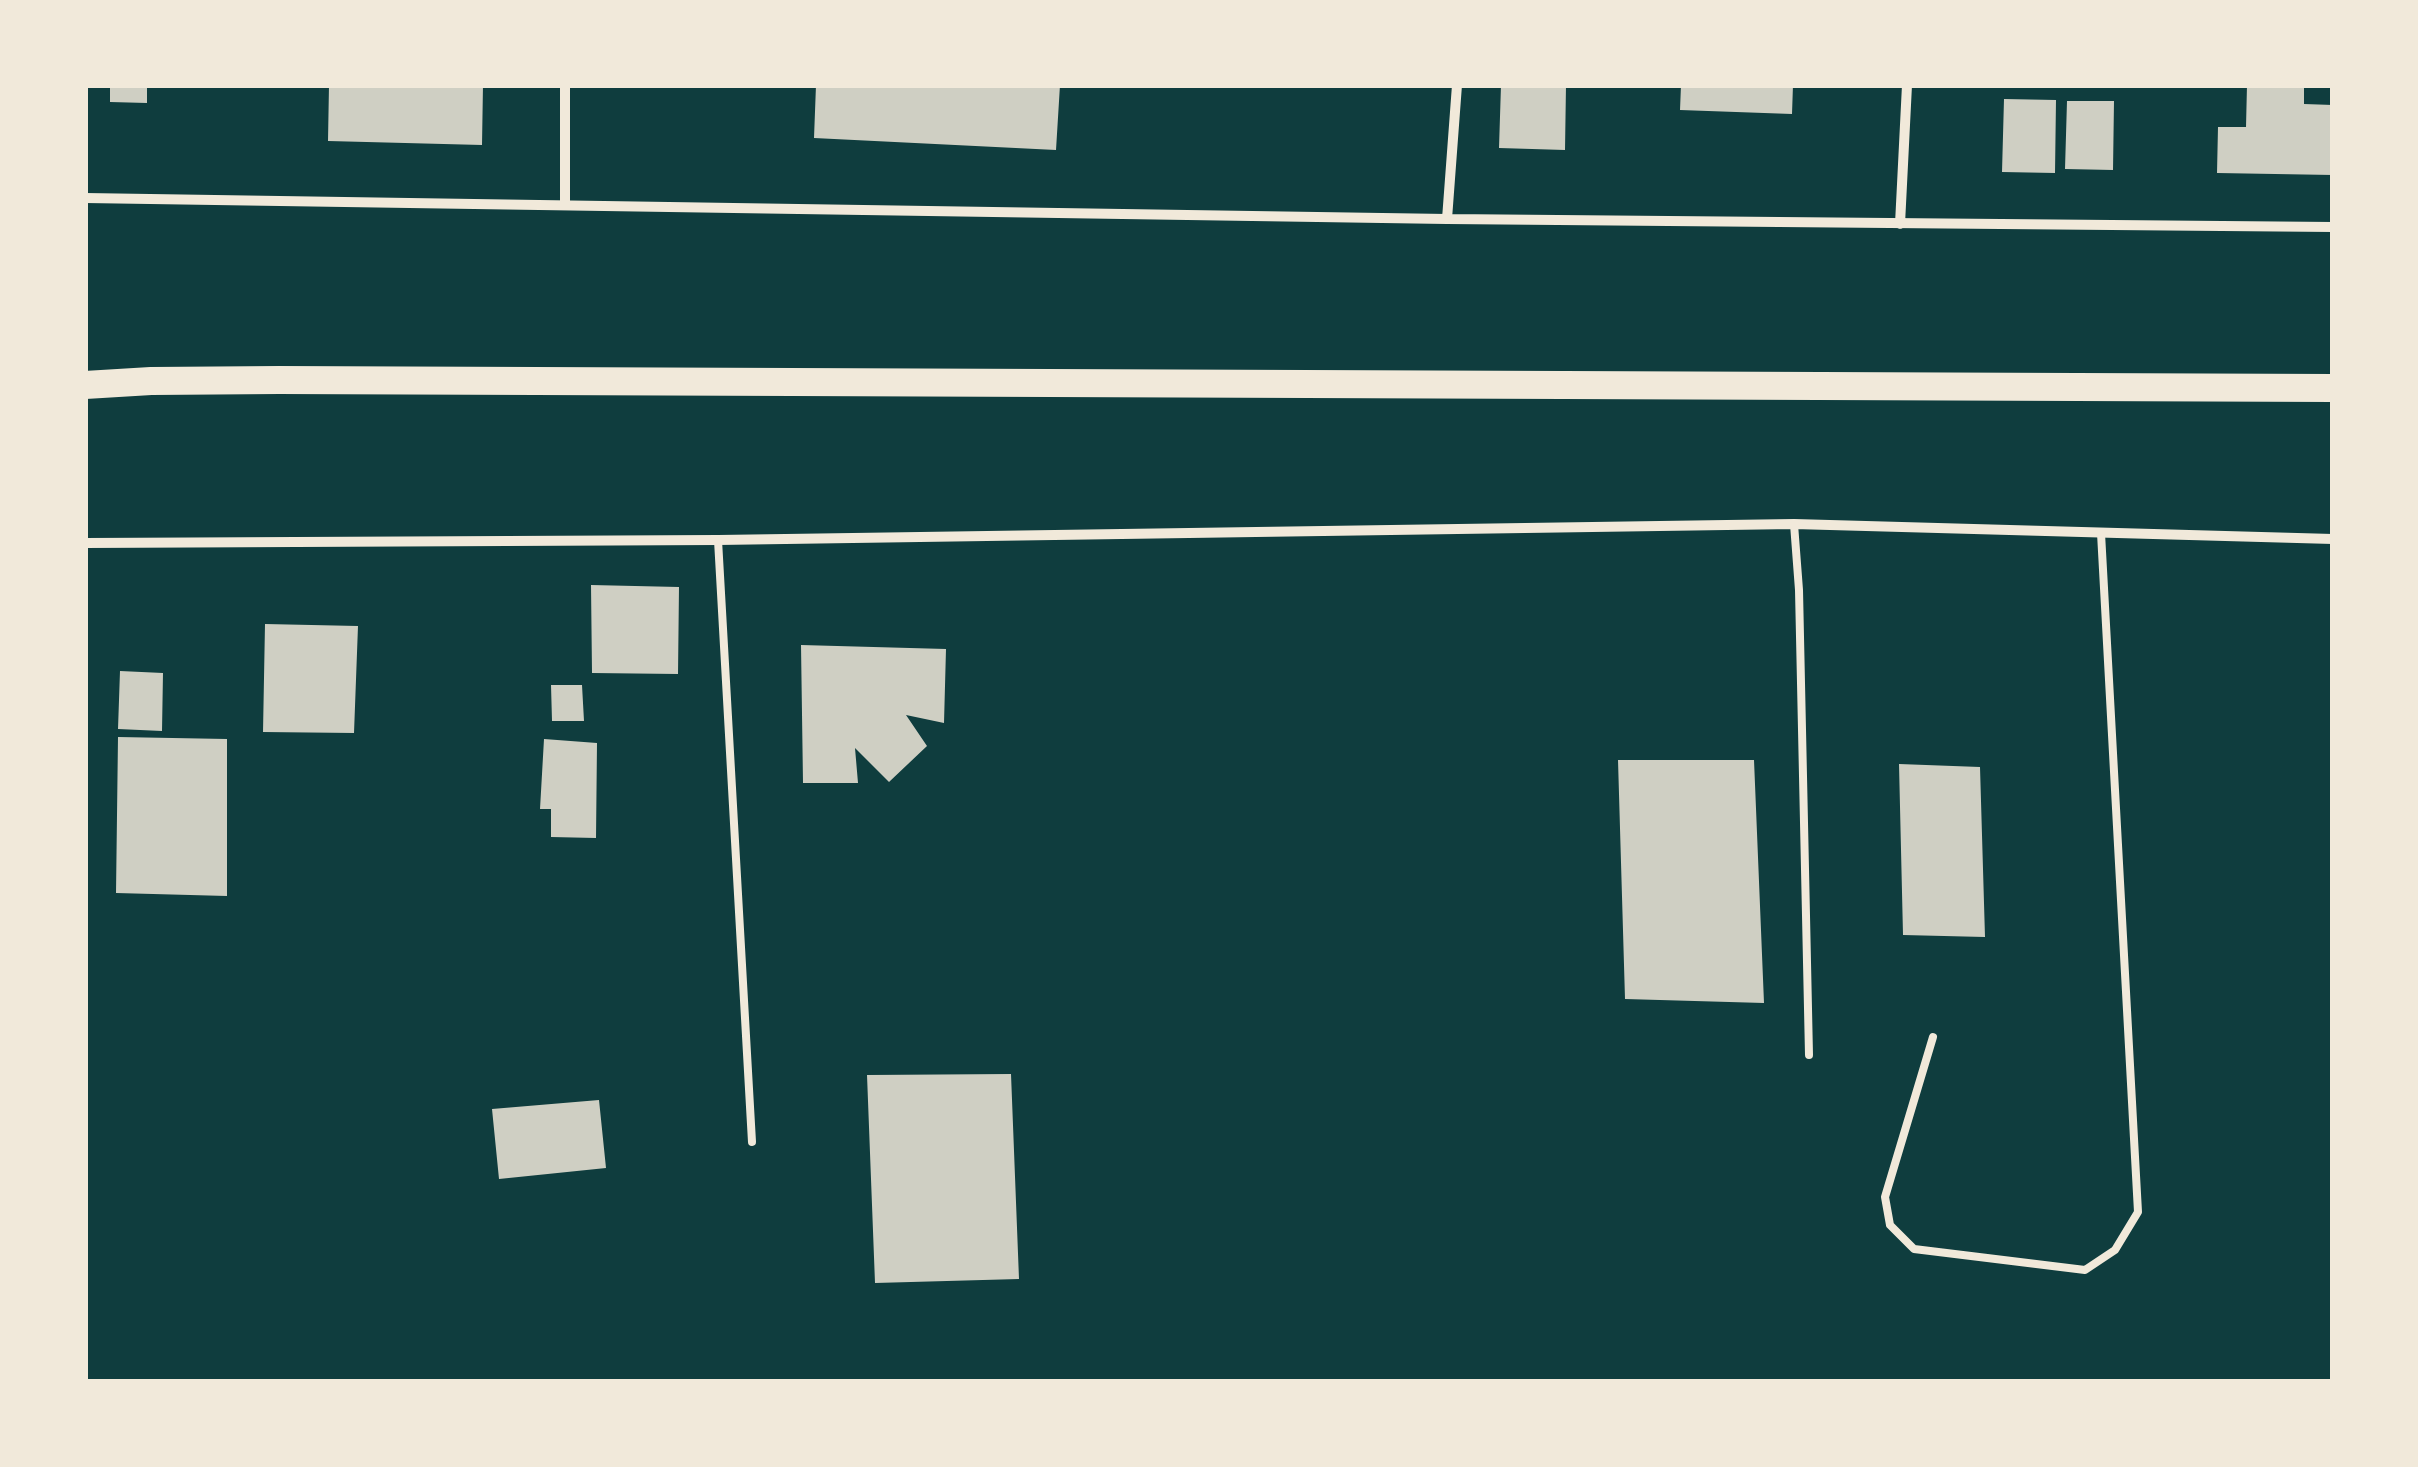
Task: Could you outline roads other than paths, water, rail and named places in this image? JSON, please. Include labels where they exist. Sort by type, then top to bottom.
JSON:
[{"type":"highway","points":[[85,385],[319,380],[2333,388]]},
{"type":"street","points":[[565,85],[565,205]]},
{"type":"street","points":[[1448,220],[1457,85]]},
{"type":"street","points":[[1900,224],[1907,85]]},
{"type":"street","points":[[85,198],[1448,220],[2333,226]]},
{"type":"street","points":[[85,542],[718,540],[1794,524],[2333,539]]},
{"type":"lane","points":[[1794,524],[1809,1054]]},
{"type":"lane","points":[[1933,1037],[1885,1196],[1890,1226],[1914,1248],[2084,1270],[2116,1250],[2138,1212],[2100,534]]},
{"type":"lane","points":[[718,540],[752,1142]]}]
